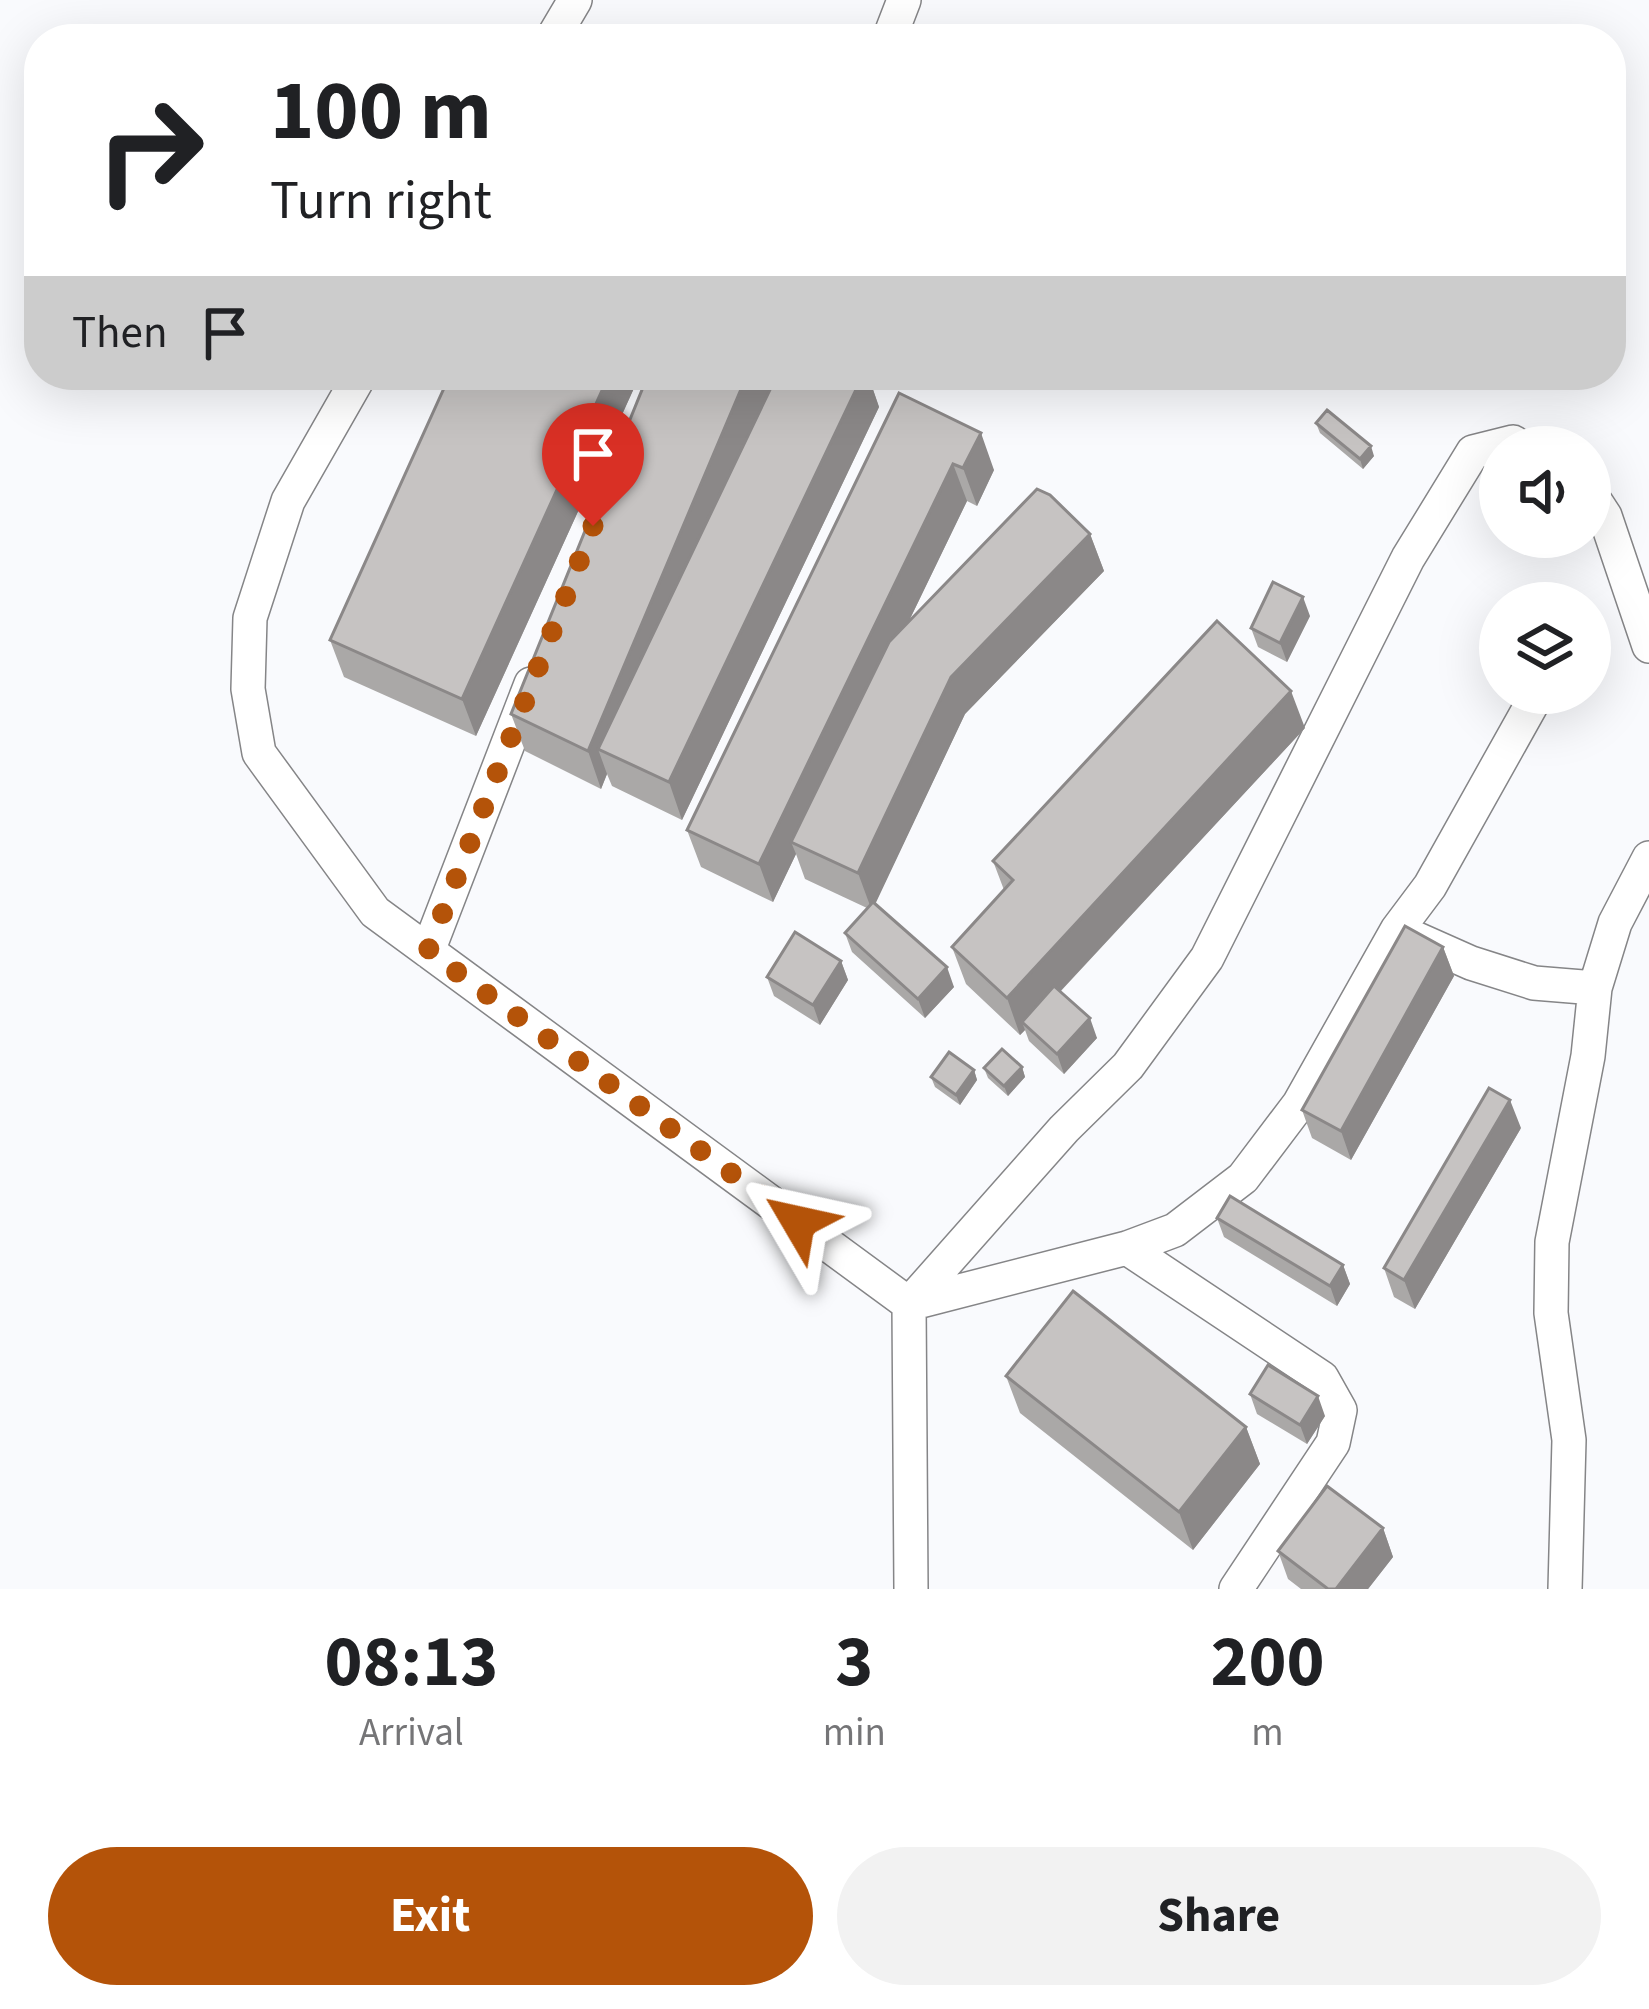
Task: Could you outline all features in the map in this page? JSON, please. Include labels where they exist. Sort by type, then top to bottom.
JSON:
[{"type":"street","points":[[351,390],[288,501],[250,617],[248,689],[259,753],[375,912],[909,1304]]},
{"type":"street","points":[[914,1586],[909,1304],[1064,1130],[1128,1066],[1207,958],[1408,558],[1473,452],[1479,450]]},
{"type":"street","points":[[1611,536],[1649,646]]},
{"type":"street","points":[[428,951],[543,653]]},
{"type":"street","points":[[909,1304],[1127,1248],[1175,1230],[1243,1178],[1299,1104],[1396,930],[1430,886],[1526,714]]},
{"type":"street","points":[[1565,1589],[1569,1440],[1551,1313],[1552,1241],[1588,1056],[1595,988],[1615,923],[1649,858]]},
{"type":"street","points":[[1396,930],[1471,963],[1534,983],[1595,988]]},
{"type":"street","points":[[1127,1248],[1322,1378],[1340,1410],[1333,1443],[1236,1589]]},
{"type":"building","points":[[443,390],[602,390],[462,699],[330,640]]},
{"type":"building","points":[[642,390],[741,390],[588,751],[511,714]]},
{"type":"building","points":[[770,390],[856,390],[669,782],[598,749]]},
{"type":"building","points":[[899,393],[981,433],[963,468],[953,464],[759,864],[687,830]]},
{"type":"building","points":[[1327,410],[1371,446],[1360,459],[1316,423]]},
{"type":"building","points":[[1037,489],[1050,495],[1090,534],[951,677],[858,873],[791,842],[889,642]]},
{"type":"building","points":[[1273,582],[1303,597],[1280,643],[1251,628]]},
{"type":"building","points":[[1217,621],[1291,691],[1007,998],[952,947],[1013,880],[993,861]]},
{"type":"building","points":[[873,902],[947,967],[918,999],[845,933]]},
{"type":"building","points":[[1405,926],[1443,947],[1341,1131],[1302,1110]]},
{"type":"building","points":[[795,932],[841,961],[813,1005],[767,977]]},
{"type":"building","points":[[1054,986],[1090,1018],[1057,1054],[1022,1022]]},
{"type":"building","points":[[1002,1049],[1022,1067],[1004,1086],[984,1068]]},
{"type":"building","points":[[949,1052],[974,1070],[956,1095],[931,1077]]},
{"type":"building","points":[[1489,1088],[1510,1100],[1404,1280],[1384,1268]]},
{"type":"building","points":[[1230,1196],[1343,1265],[1330,1286],[1217,1218]]},
{"type":"building","points":[[1073,1291],[1246,1427],[1179,1512],[1006,1376]]},
{"type":"building","points":[[1268,1365],[1318,1396],[1300,1425],[1250,1394]]},
{"type":"building","points":[[1327,1486],[1383,1528],[1336,1589],[1328,1589],[1278,1551]]},
{"type":"route","points":[[593,526],[428,951],[798,1222]]}]
